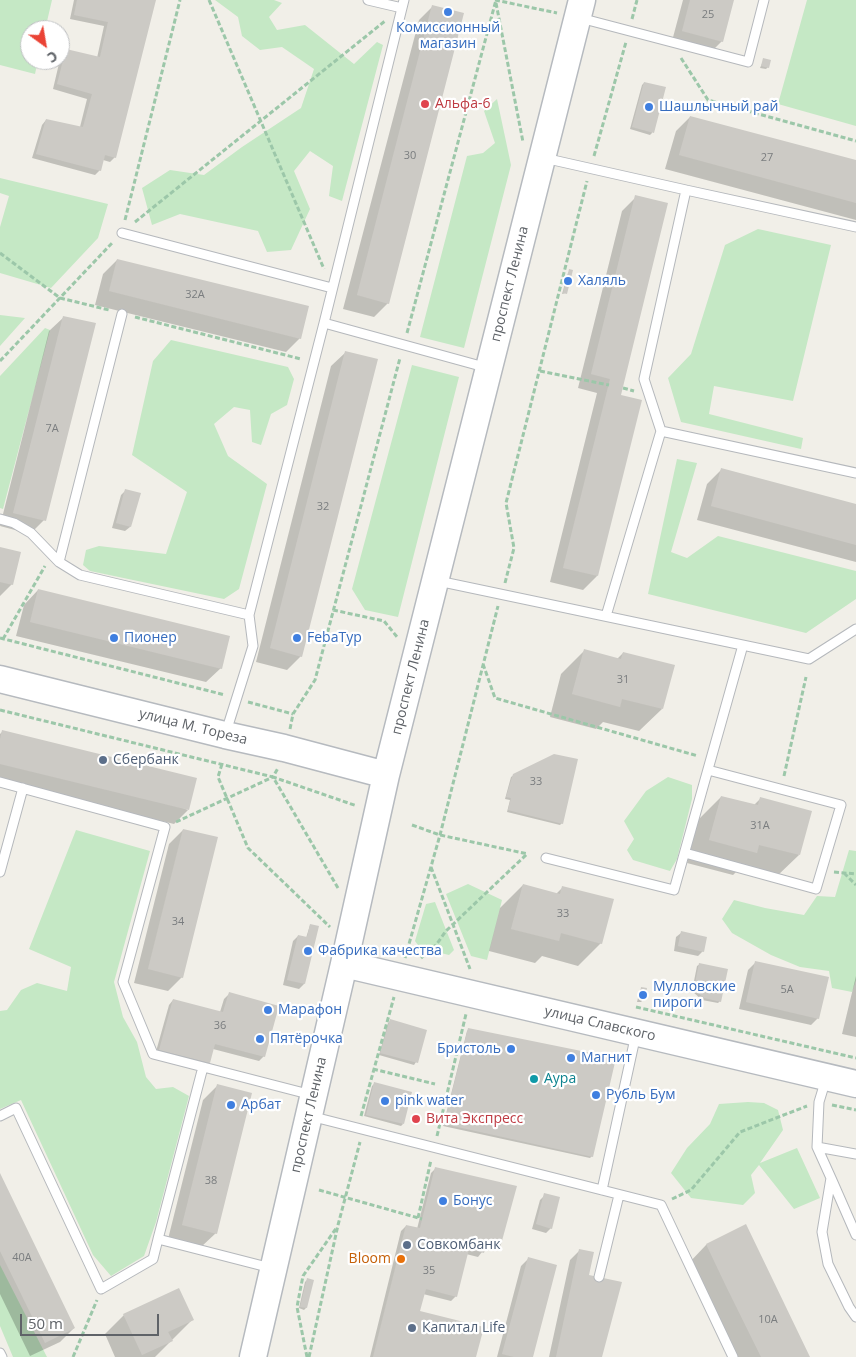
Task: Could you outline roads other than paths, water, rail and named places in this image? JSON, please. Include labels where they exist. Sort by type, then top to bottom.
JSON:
[{"type":"main road","name":"проспект Ленина","points":[[253,1357],[386,775],[489,368],[532,151],[579,8]]},
{"type":"main road","name":"улица М. Тореза","points":[[0,679],[284,748],[386,775]]},
{"type":"main road","name":"улица Славского","points":[[344,964],[400,977],[471,982],[636,1032],[856,1084]]},
{"type":"lane","points":[[225,735],[254,646],[249,615],[403,4],[368,0]]},
{"type":"lane","points":[[579,8],[629,29],[748,62],[764,0]]},
{"type":"lane","points":[[532,151],[590,169],[856,227]]},
{"type":"lane","points":[[606,616],[660,431],[644,379],[686,190]]},
{"type":"lane","points":[[122,233],[332,288]]},
{"type":"lane","points":[[59,562],[122,314]]},
{"type":"lane","points":[[324,322],[489,368]]},
{"type":"lane","points":[[660,431],[856,473]]},
{"type":"lane","points":[[0,519],[14,523],[31,533],[59,562],[80,575],[249,615]]},
{"type":"lane","points":[[436,581],[809,658],[856,629]]},
{"type":"lane","points":[[546,858],[674,890],[743,645]]},
{"type":"lane","points":[[685,853],[816,889],[841,806],[708,770]]},
{"type":"lane","points":[[0,782],[165,827],[123,982],[153,1054],[203,1067],[311,1105],[360,1129],[661,1205],[733,1357]]},
{"type":"lane","points":[[0,872],[22,788]]},
{"type":"lane","points":[[602,1190],[636,1032]]},
{"type":"lane","points":[[0,1116],[16,1108],[101,1289],[153,1258],[203,1067]]},
{"type":"lane","points":[[826,1077],[819,1102],[817,1147],[856,1234]]},
{"type":"lane","points":[[817,1147],[856,1154]]},
{"type":"lane","points":[[831,1178],[822,1232],[828,1264],[849,1307],[856,1316]]},
{"type":"lane","points":[[599,1277],[619,1195]]},
{"type":"lane","points":[[158,1239],[273,1268]]},
{"type":"lane","points":[[0,1353],[2,1357]]},
{"type":"place","name":"Комиссионный магазин","points":[[448,12]]},
{"type":"place","name":"Альфа-6","points":[[425,104]]},
{"type":"place","name":"Шашлычный рай","points":[[649,107]]},
{"type":"place","name":"Халяль","points":[[568,281]]},
{"type":"place","name":"Пионер","points":[[114,638]]},
{"type":"place","name":"FebaТур","points":[[297,638]]},
{"type":"place","name":"Сбербанк","points":[[103,760]]},
{"type":"place","name":"Фабрика качества","points":[[308,951]]},
{"type":"place","name":"Мулловские пироги","points":[[643,995]]},
{"type":"place","name":"Марафон","points":[[268,1010]]},
{"type":"place","name":"Пятёрочка","points":[[260,1039]]},
{"type":"place","name":"Бристоль","points":[[511,1049]]},
{"type":"place","name":"Магнит","points":[[571,1058]]},
{"type":"place","name":"Аура","points":[[534,1079]]},
{"type":"place","name":"Рубль Бум","points":[[596,1095]]},
{"type":"place","name":"pink water","points":[[385,1101]]},
{"type":"place","name":"Арбат","points":[[231,1105]]},
{"type":"place","name":"Вита Экспресс","points":[[416,1119]]},
{"type":"place","name":"Бонус","points":[[443,1201]]},
{"type":"place","name":"Совкомбанк","points":[[407,1245]]},
{"type":"place","name":"Bloom","points":[[401,1259]]},
{"type":"place","name":"Капитал Life","points":[[412,1328]]}]
